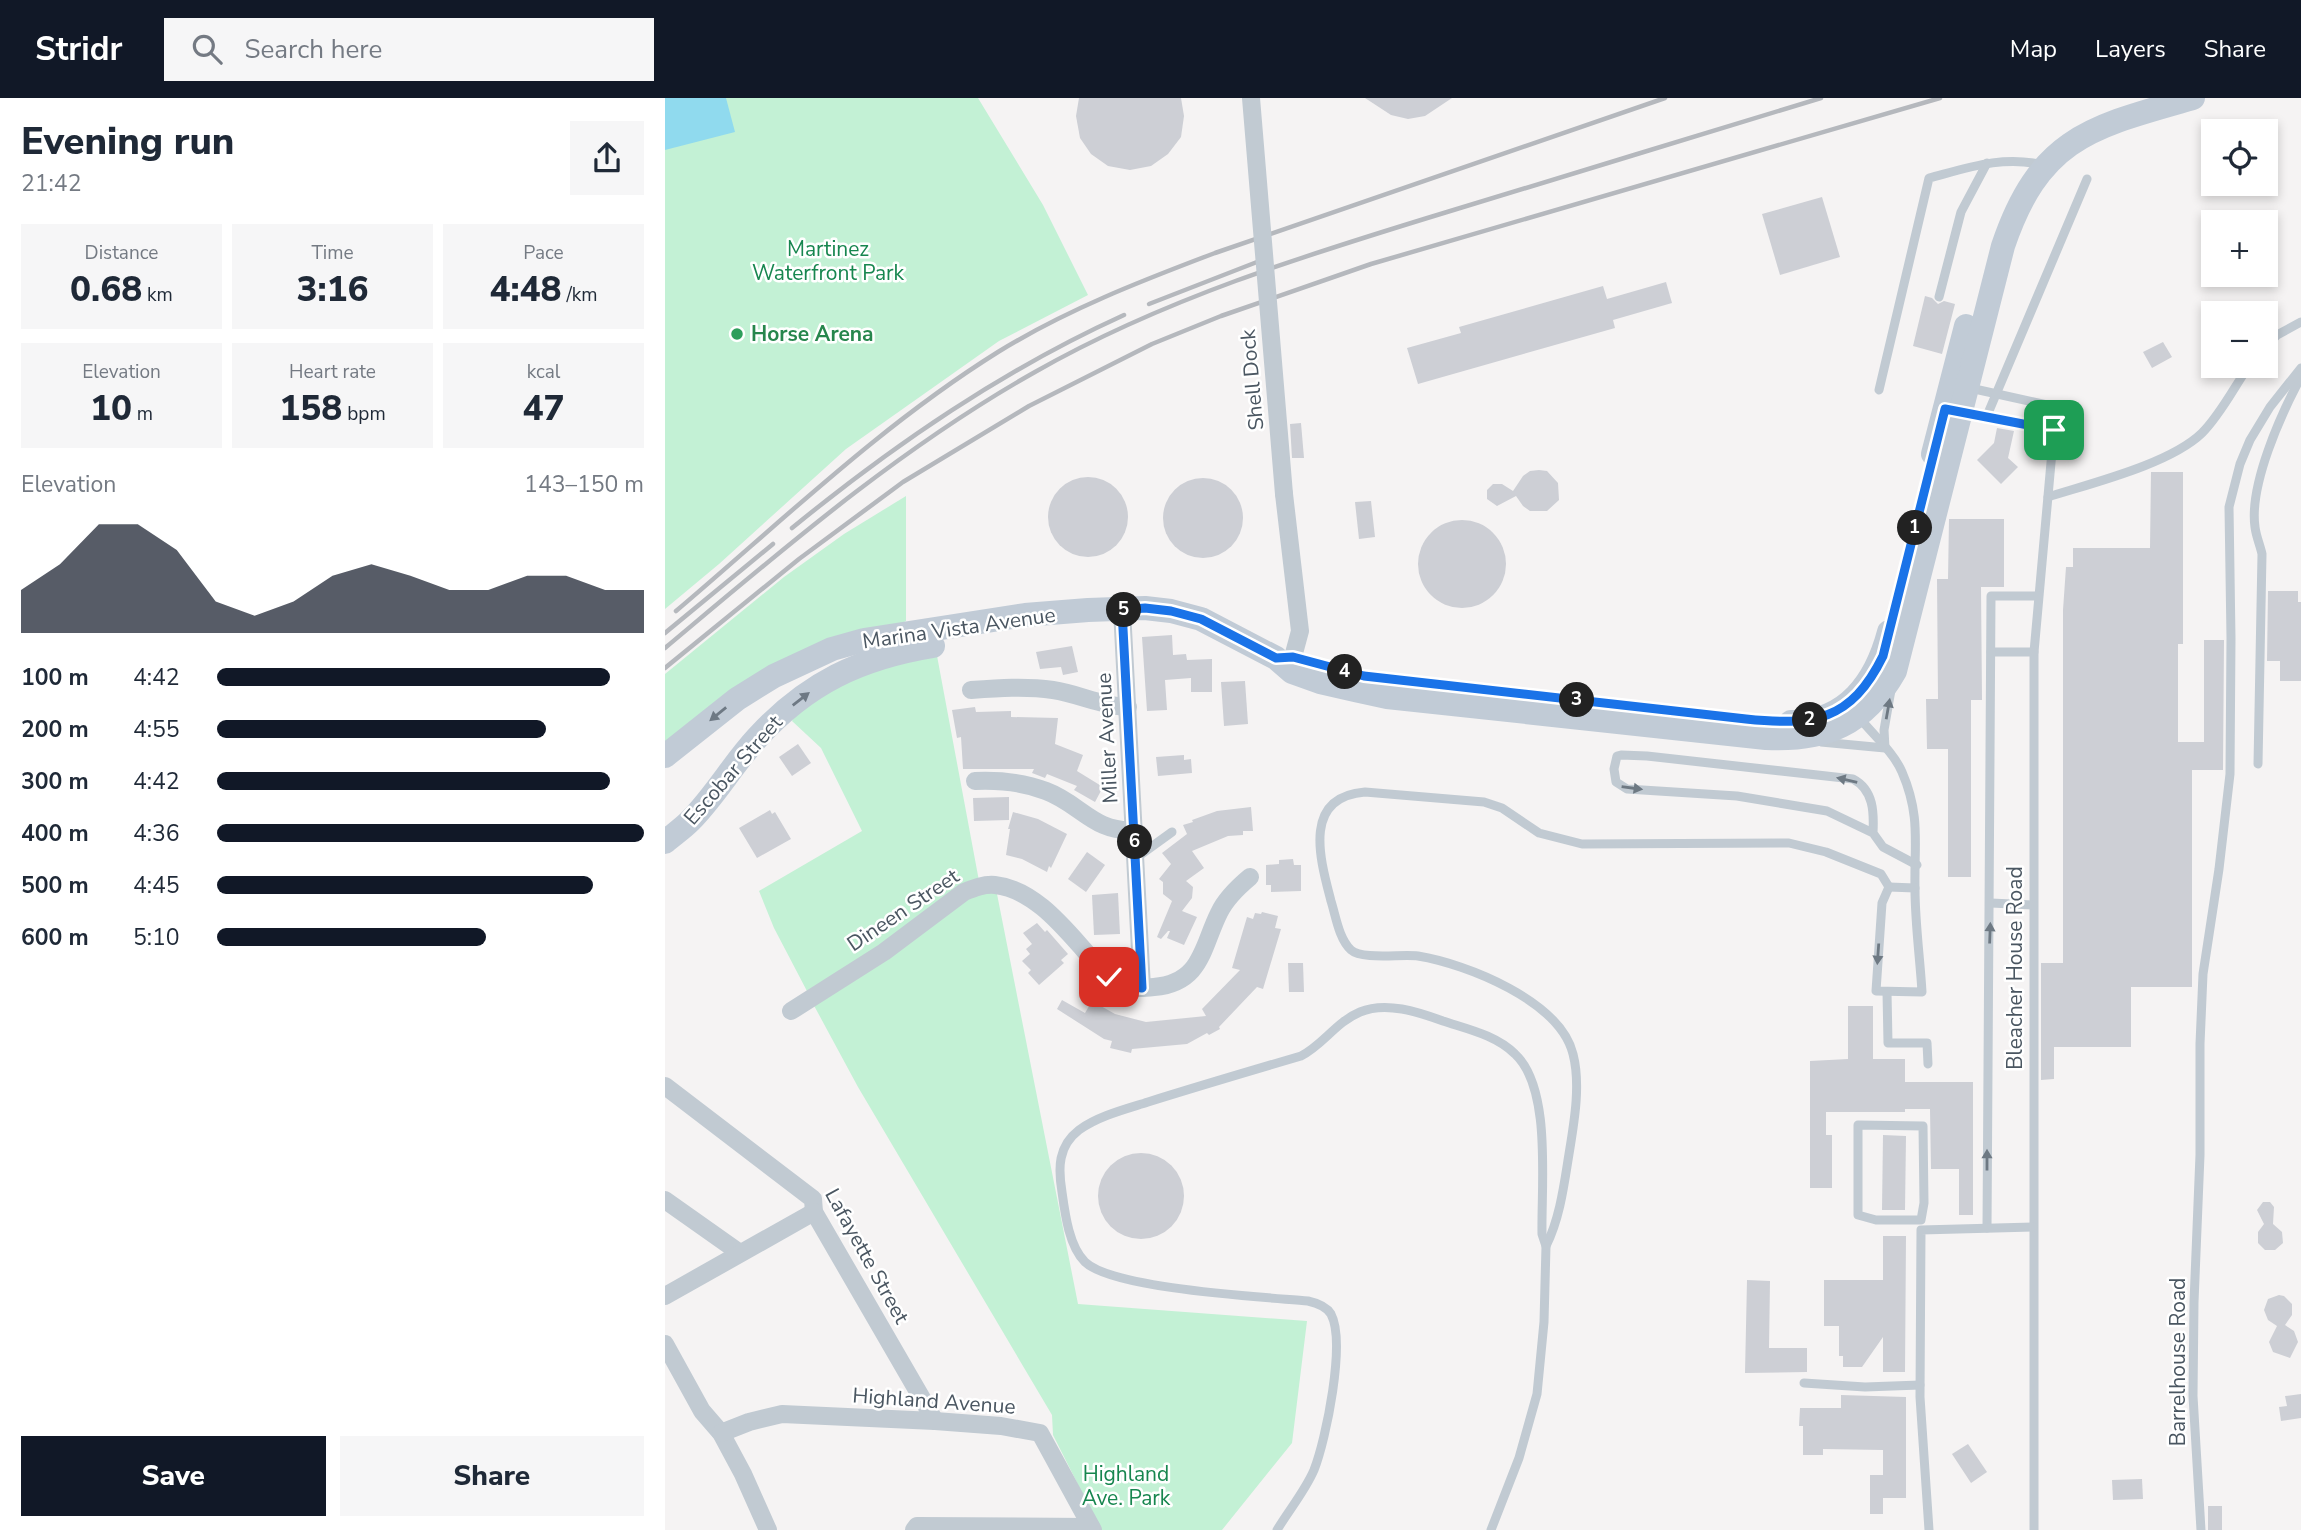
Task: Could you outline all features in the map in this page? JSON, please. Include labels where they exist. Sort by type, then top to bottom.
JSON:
[{"type":"main road","name":"Marina Vista Avenue","points":[[2036,163],[2049,139],[2107,106],[2136,98]]},
{"type":"main road","name":"Marina Vista Avenue","points":[[665,756],[737,699],[774,676],[832,649],[885,637],[1024,615],[1088,610],[1145,608],[1171,611],[1201,619],[1285,658],[1398,681],[1778,722],[1800,722],[1854,710],[1875,700],[1895,671],[1997,214],[2012,185],[2036,163],[2088,132],[2117,120],[2193,98]]},
{"type":"main road","name":"Marina Vista Avenue","points":[[1285,658],[1292,672],[1320,682],[1387,697],[1788,739],[1819,735],[1838,728],[1854,710],[1883,656],[1953,411]]},
{"type":"main road","name":"Escobar Street","points":[[665,842],[690,821],[756,738],[809,692],[846,670],[883,655],[1061,626],[1122,610]]},
{"type":"street","name":"Shell Dock","points":[[1251,98],[1284,494],[1300,631],[1285,658]]},
{"type":"street","name":"Miller Avenue","points":[[1122,610],[1142,988]]},
{"type":"street","points":[[971,690],[1037,688],[1073,694],[1105,705],[1128,707]]},
{"type":"street","points":[[975,781],[997,780],[1047,791],[1109,829],[1135,830]]},
{"type":"street","name":"Dineen Street","points":[[791,1011],[884,952],[964,892],[979,886],[995,885],[1016,892],[1051,914],[1109,977],[1125,986],[1164,987],[1179,981],[1201,960],[1219,912],[1237,888],[1250,877]]},
{"type":"street","name":"Lafayette Street","points":[[665,1086],[813,1199],[814,1212],[935,1421]]},
{"type":"street","points":[[665,1200],[740,1254]]},
{"type":"street","points":[[665,1296],[814,1212]]},
{"type":"street","points":[[665,1344],[702,1411],[721,1433],[768,1530]]},
{"type":"street","name":"Highland Avenue","points":[[721,1433],[749,1422],[782,1414],[935,1421],[1001,1426],[1040,1433],[1092,1529]]},
{"type":"street","points":[[914,1530],[917,1526],[1092,1529]]},
{"type":"lane","points":[[1879,390],[1929,178],[1987,163],[2009,160],[2036,163]]},
{"type":"lane","points":[[1938,297],[1961,212],[1987,163]]},
{"type":"lane","points":[[1986,418],[2087,179]]},
{"type":"lane","points":[[2278,334],[2301,322]]},
{"type":"lane","name":"Barrelhouse Road","points":[[2201,1530],[2193,1396],[2200,1155],[2200,1044],[2203,974],[2230,774],[2229,507],[2236,475],[2250,440],[2270,407],[2301,368]]},
{"type":"lane","points":[[2258,764],[2262,554],[2255,526],[2256,499],[2279,424],[2301,377]]},
{"type":"lane","points":[[2048,496],[2181,449],[2202,432],[2240,378]]},
{"type":"lane","points":[[1959,386],[1995,394]]},
{"type":"lane","name":"Bleacher House Road","points":[[1995,394],[2056,407],[2034,652],[2034,1530]]},
{"type":"lane","points":[[1953,411],[2054,430]]},
{"type":"lane","points":[[1987,1228],[1995,652],[1991,596],[2038,596]]},
{"type":"lane","points":[[1995,652],[2034,652]]},
{"type":"lane","points":[[1885,748],[1884,730],[1895,671]]},
{"type":"lane","points":[[1854,710],[1901,770],[1912,803],[1917,836],[1915,888],[1922,992],[1876,991],[1882,903],[1889,887]]},
{"type":"lane","points":[[1788,739],[1885,748]]},
{"type":"lane","points":[[1873,834],[1874,813],[1871,800],[1861,783],[1853,779],[1647,756],[1621,755],[1617,756],[1614,762],[1616,782],[1627,789],[1690,791],[1787,803],[1827,811],[1873,834],[1883,847],[1917,865]]},
{"type":"lane","points":[[1545,1246],[1557,1213],[1571,1142],[1576,1084],[1570,1045],[1553,1020],[1512,988],[1438,960],[1410,955],[1367,956],[1356,954],[1349,949],[1337,923],[1319,853],[1323,822],[1330,807],[1349,793],[1430,796],[1484,802],[1502,808],[1539,833],[1582,844],[1789,843],[1807,846],[1881,874],[1889,887]]},
{"type":"lane","points":[[1136,858],[1172,832]]},
{"type":"lane","points":[[1889,887],[1915,888]]},
{"type":"lane","points":[[1990,903],[2033,905]]},
{"type":"lane","points":[[1887,992],[1888,1043],[1927,1043],[1928,1064]]},
{"type":"lane","points":[[1277,1530],[1306,1486],[1322,1450],[1331,1402],[1335,1355],[1336,1334],[1331,1313],[1319,1304],[1308,1301],[1192,1290],[1127,1280],[1093,1269],[1083,1260],[1075,1244],[1063,1200],[1059,1165],[1062,1151],[1070,1139],[1095,1122],[1128,1109],[1301,1056],[1311,1051],[1346,1019],[1359,1012],[1382,1007],[1417,1012],[1500,1042],[1525,1066],[1538,1098],[1542,1234],[1545,1246],[1544,1333],[1538,1394],[1519,1458],[1491,1530]]},
{"type":"lane","points":[[1858,1125],[1923,1126],[1924,1203],[1921,1220],[1876,1220],[1858,1215],[1858,1125]]},
{"type":"lane","points":[[1929,1530],[1920,1385],[1921,1230],[2033,1227]]},
{"type":"lane","points":[[1804,1383],[1865,1387],[1920,1385]]},
{"type":"green space","name":"Martinez Waterfront Park","points":[[665,98],[978,98],[1043,205],[1088,295],[999,341],[846,449],[665,609]]},
{"type":"green space","points":[[906,496],[906,621],[665,745],[665,674],[784,577],[844,534]]},
{"type":"green space","points":[[935,645],[979,881],[808,993],[774,928],[759,891],[862,831],[821,748],[792,721],[809,692]]},
{"type":"green space","name":"Highland Ave. Park","points":[[981,890],[997,894],[1078,1304],[1307,1321],[1292,1443],[1222,1530],[1101,1530],[1053,1435],[1052,1415],[858,1087],[811,1000]]},
{"type":"water","points":[[665,98],[726,98],[735,132],[665,150]]},
{"type":"building","points":[[1079,98],[1181,98],[1184,116],[1181,137],[1168,154],[1151,166],[1130,170],[1108,166],[1091,154],[1080,138],[1076,116]]},
{"type":"building","points":[[1365,98],[1452,98],[1425,116],[1408,119],[1391,115]]},
{"type":"building","points":[[1822,197],[1840,257],[1780,275],[1762,214]]},
{"type":"building","points":[[1666,282],[1672,303],[1613,320],[1615,328],[1418,384],[1407,348],[1461,333],[1459,327],[1603,286],[1607,299]]},
{"type":"building","points":[[1925,296],[1938,304],[1944,301],[1955,304],[1942,354],[1913,346]]},
{"type":"building","points":[[2163,342],[2172,357],[2152,368],[2143,352]]},
{"type":"building","points":[[1301,423],[1304,458],[1292,458],[1290,424]]},
{"type":"building","points":[[1997,428],[2014,431],[2008,458],[2018,467],[2001,484],[1977,460],[1994,443]]},
{"type":"building","points":[[1530,471],[1547,471],[1558,483],[1559,500],[1547,511],[1530,511],[1516,496],[1497,506],[1487,499],[1487,490],[1493,484],[1502,484],[1513,491],[1523,476]]},
{"type":"building","points":[[2151,472],[2183,472],[2183,644],[2178,644],[2178,742],[2204,742],[2204,640],[2224,640],[2223,770],[2192,770],[2192,987],[2131,987],[2131,1047],[2054,1047],[2054,1079],[2041,1080],[2041,963],[2063,963],[2063,610],[2066,567],[2073,567],[2073,548],[2150,548]]},
{"type":"building","points":[[1088,477],[1103,480],[1116,489],[1125,502],[1128,517],[1125,532],[1116,545],[1103,554],[1088,557],[1073,554],[1060,545],[1051,532],[1048,517],[1051,502],[1060,489],[1073,480]]},
{"type":"building","points":[[1203,478],[1218,481],[1231,490],[1240,503],[1243,518],[1240,533],[1231,546],[1218,555],[1203,558],[1188,555],[1175,546],[1166,533],[1163,518],[1166,503],[1175,490],[1188,481]]},
{"type":"building","points":[[1371,501],[1375,537],[1359,539],[1355,502]]},
{"type":"building","points":[[1949,519],[2004,519],[2004,587],[1981,587],[1982,700],[1971,700],[1971,877],[1948,877],[1948,749],[1927,749],[1926,699],[1938,699],[1937,579],[1948,579]]},
{"type":"building","points":[[1462,520],[1479,523],[1493,533],[1503,547],[1506,564],[1503,581],[1493,595],[1479,605],[1462,608],[1445,605],[1431,595],[1421,581],[1418,564],[1421,547],[1431,533],[1445,523]]},
{"type":"building","points":[[2268,591],[2298,591],[2298,602],[2301,602],[2301,681],[2280,681],[2280,661],[2267,661]]},
{"type":"building","points":[[1172,635],[1173,655],[1186,654],[1187,660],[1212,659],[1212,692],[1191,692],[1191,678],[1165,680],[1167,710],[1147,711],[1142,637]]},
{"type":"building","points":[[1072,646],[1078,672],[1063,675],[1061,667],[1040,669],[1036,652]]},
{"type":"building","points":[[1245,681],[1248,724],[1224,726],[1221,682]]},
{"type":"building","points":[[975,707],[976,712],[1011,711],[1011,717],[1058,718],[1055,744],[1083,755],[1077,771],[1103,787],[1095,802],[1074,790],[1077,786],[1047,774],[1045,778],[1032,773],[1034,769],[963,769],[961,737],[957,738],[952,710]]},
{"type":"building","points":[[798,744],[811,763],[792,776],[779,757]]},
{"type":"building","points":[[1184,755],[1184,760],[1191,759],[1192,773],[1158,776],[1156,757]]},
{"type":"building","points":[[1009,797],[1009,820],[974,821],[973,798]]},
{"type":"building","points":[[1251,807],[1253,831],[1243,831],[1243,835],[1228,836],[1192,851],[1204,868],[1186,881],[1193,887],[1192,898],[1182,911],[1197,917],[1184,945],[1167,938],[1170,931],[1161,939],[1157,937],[1172,901],[1163,894],[1163,882],[1159,879],[1171,864],[1162,853],[1187,834],[1183,825],[1193,822],[1192,820],[1217,811]]},
{"type":"building","points":[[770,810],[772,814],[775,812],[791,839],[757,858],[739,828]]},
{"type":"building","points":[[1013,812],[1038,819],[1067,834],[1047,872],[1022,859],[1006,855],[1008,829]]},
{"type":"building","points":[[1087,852],[1105,865],[1086,892],[1068,879]]},
{"type":"building","points":[[1293,859],[1294,865],[1301,865],[1301,891],[1271,892],[1271,885],[1266,885],[1266,865]]},
{"type":"building","points":[[1118,893],[1120,934],[1094,935],[1092,895]]},
{"type":"building","points":[[1255,913],[1278,916],[1275,928],[1281,929],[1263,989],[1257,987],[1220,1029],[1209,1035],[1207,1033],[1187,1044],[1132,1049],[1131,1053],[1110,1048],[1112,1041],[1104,1039],[1057,1009],[1062,1000],[1085,1013],[1092,1001],[1115,1014],[1146,1022],[1206,1016],[1202,1009],[1240,970],[1232,968],[1247,917],[1253,919]]},
{"type":"building","points":[[1037,923],[1045,932],[1047,930],[1068,954],[1061,960],[1064,963],[1039,985],[1028,973],[1031,970],[1022,961],[1030,954],[1026,949],[1032,944],[1023,933]]},
{"type":"building","points":[[1288,963],[1303,963],[1304,992],[1289,992]]},
{"type":"building","points":[[1848,1006],[1873,1006],[1873,1059],[1905,1059],[1905,1082],[1973,1082],[1973,1215],[1959,1215],[1959,1169],[1931,1169],[1930,1109],[1905,1109],[1905,1112],[1826,1112],[1826,1135],[1832,1135],[1832,1188],[1810,1188],[1810,1061],[1848,1059]]},
{"type":"building","points":[[1883,1135],[1906,1136],[1905,1210],[1882,1210]]},
{"type":"building","points":[[1141,1153],[1158,1156],[1172,1165],[1181,1179],[1184,1196],[1181,1213],[1172,1227],[1158,1236],[1141,1239],[1124,1236],[1110,1227],[1101,1213],[1098,1196],[1101,1179],[1110,1165],[1124,1156]]},
{"type":"building","points":[[2263,1202],[2270,1202],[2274,1207],[2273,1224],[2282,1232],[2283,1243],[2275,1250],[2265,1250],[2258,1243],[2258,1232],[2264,1224],[2257,1210]]},
{"type":"building","points":[[1883,1236],[1906,1236],[1905,1372],[1883,1372],[1883,1337],[1862,1367],[1843,1367],[1843,1356],[1839,1356],[1839,1326],[1824,1326],[1824,1280],[1883,1280]]},
{"type":"building","points":[[1747,1280],[1770,1281],[1769,1348],[1807,1348],[1807,1372],[1745,1373]]},
{"type":"building","points":[[2279,1295],[2292,1304],[2292,1315],[2285,1325],[2294,1331],[2298,1342],[2290,1358],[2273,1352],[2269,1342],[2277,1326],[2268,1320],[2264,1310],[2268,1299]]},
{"type":"building","points":[[2301,1394],[2301,1418],[2281,1421],[2279,1407],[2287,1406],[2285,1396]]},
{"type":"building","points":[[1841,1395],[1906,1397],[1906,1498],[1883,1498],[1883,1514],[1870,1514],[1870,1475],[1883,1475],[1883,1450],[1823,1449],[1823,1455],[1803,1455],[1803,1426],[1799,1426],[1800,1408],[1841,1408]]},
{"type":"building","points":[[1968,1444],[1987,1472],[1971,1483],[1952,1454]]},
{"type":"building","points":[[2142,1479],[2143,1499],[2113,1500],[2112,1480]]},
{"type":"building","points":[[2208,1506],[2222,1506],[2222,1530],[2208,1530]]},
{"type":"railway","points":[[676,611],[833,475],[913,411],[998,352],[1050,323],[1215,253],[1665,98]]},
{"type":"railway","points":[[665,648],[798,537],[937,433],[1035,372],[1134,322],[1288,262],[1821,98]]},
{"type":"railway","points":[[665,668],[799,559],[903,482],[1029,406],[1152,344],[1221,316],[1371,264],[1940,98]]},
{"type":"railway","points":[[1149,304],[1257,262]]},
{"type":"railway","points":[[792,528],[910,438],[993,384],[1079,336],[1124,315]]},
{"type":"railway","points":[[665,633],[773,544]]},
{"type":"place","name":"Horse Arena","points":[[737,334]]},
{"type":"route","points":[[1109,977],[1125,986],[1142,988],[1122,610],[1145,608],[1201,619],[1276,658],[1293,657],[1364,676],[1746,719],[1800,722],[1850,703],[1861,692],[1883,656],[1945,409],[2054,430]]}]
